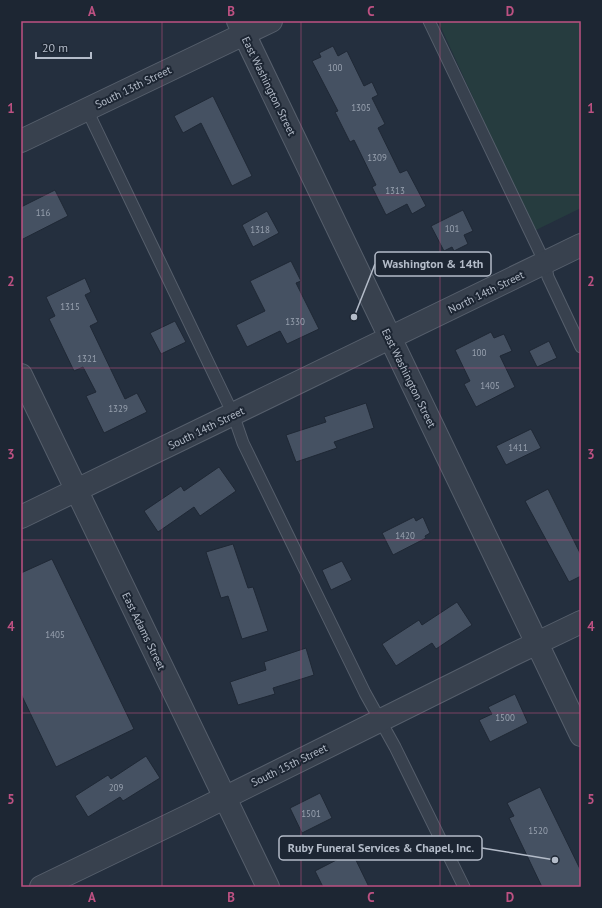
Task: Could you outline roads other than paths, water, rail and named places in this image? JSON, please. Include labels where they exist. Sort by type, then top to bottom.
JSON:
[{"type":"street","name":"South 13th Street","points":[[21,141],[87,110],[241,27],[271,21]]},
{"type":"street","name":"East Washington Street","points":[[241,27],[581,734]]},
{"type":"street","name":"North 14th Street","points":[[390,338],[581,245]]},
{"type":"street","name":"South 14th Street","points":[[21,517],[390,338]]},
{"type":"street","name":"East Adams Street","points":[[21,375],[268,887]]},
{"type":"street","name":"South 15th Street","points":[[41,887],[69,877],[224,797],[581,622]]},
{"type":"lane","points":[[429,21],[545,263],[548,278],[581,347]]},
{"type":"lane","points":[[87,110],[233,414],[243,443],[365,693],[395,747],[464,887]]},
{"type":"place","name":"Washington & 14th","points":[[354,317]]},
{"type":"place","name":"Ruby Funeral Services & Chapel, Inc.","points":[[555,860]]}]
